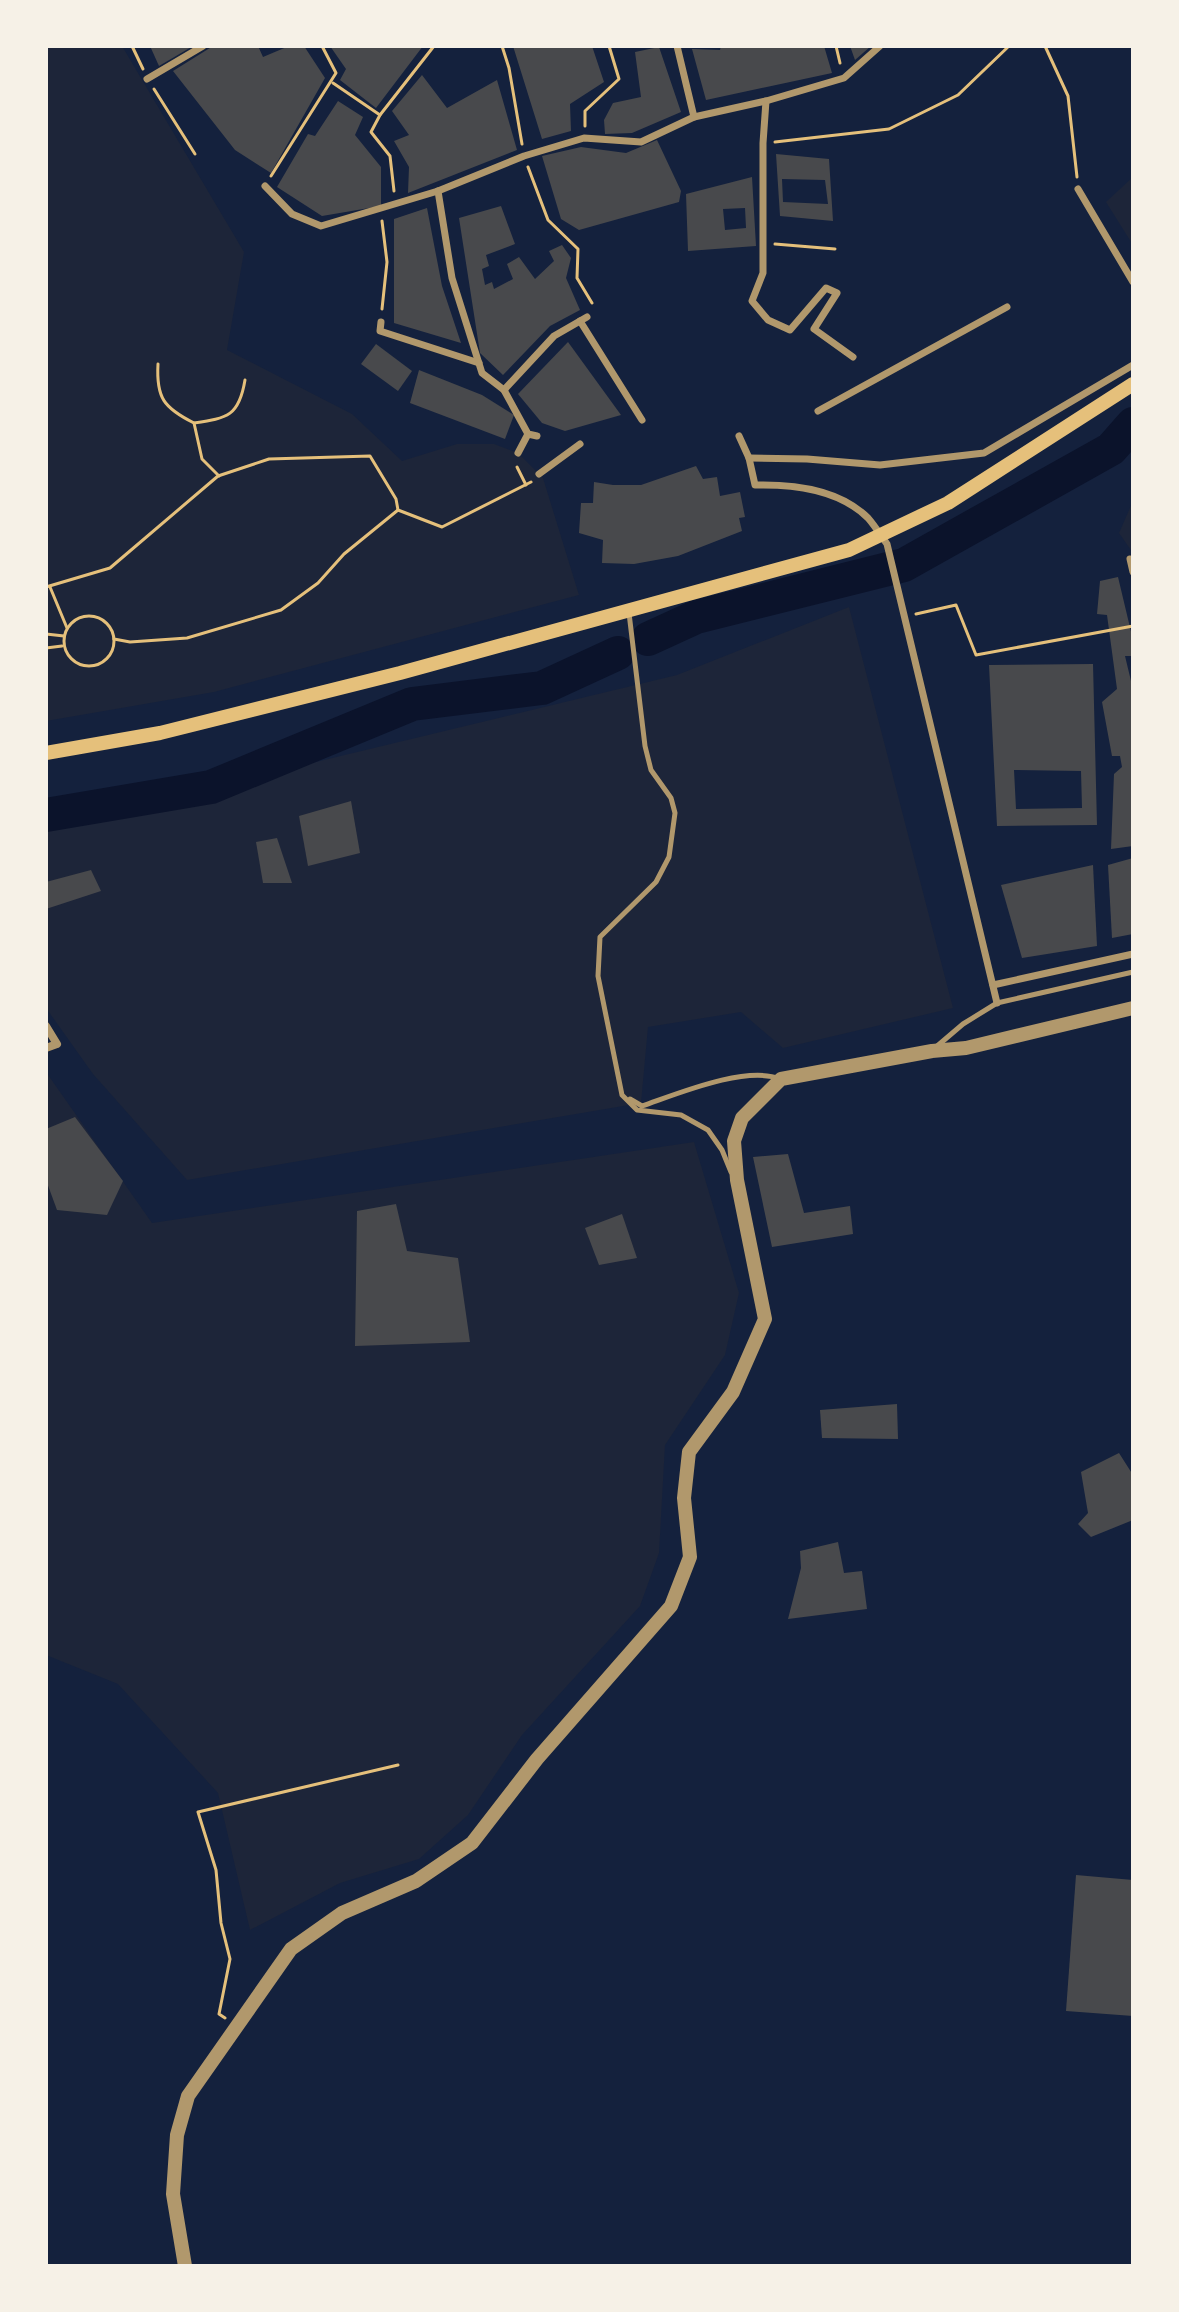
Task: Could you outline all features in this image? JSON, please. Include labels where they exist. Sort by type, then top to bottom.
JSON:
[{"type":"main road","points":[[46,753],[160,733],[400,673],[849,550],[948,503],[1133,384]]},
{"type":"street","points":[[147,79],[203,46]]},
{"type":"street","points":[[677,46],[694,117]]},
{"type":"street","points":[[265,186],[292,214],[321,226],[438,191],[524,156],[585,138],[641,142],[694,117],[766,101],[844,78],[880,46]]},
{"type":"street","points":[[766,101],[763,273],[752,301],[768,320],[790,330],[826,288],[837,293],[814,329],[853,357]]},
{"type":"street","points":[[1078,189],[1133,282]]},
{"type":"street","points":[[438,191],[452,278],[482,373],[504,390],[532,435],[518,453]]},
{"type":"street","points":[[818,411],[1007,307]]},
{"type":"street","points":[[504,390],[554,336],[583,319],[642,420]]},
{"type":"street","points":[[381,322],[380,331],[479,363]]},
{"type":"street","points":[[749,458],[880,465],[984,453],[1133,365]]},
{"type":"street","points":[[739,436],[749,458],[755,485],[808,488],[843,499],[868,519],[887,544],[997,1003]]},
{"type":"street","points":[[539,474],[580,444]]},
{"type":"street","points":[[1130,559],[1133,572]]},
{"type":"street","points":[[993,985],[1133,954]]},
{"type":"street","points":[[185,2266],[173,2194],[177,2135],[188,2096],[291,1949],[342,1913],[416,1881],[472,1843],[554,1740],[671,1606],[690,1557],[684,1498],[689,1452],[733,1392],[765,1319],[737,1180],[734,1141],[742,1118],[781,1079],[932,1051],[966,1048],[1133,1008]]},
{"type":"street","points":[[46,1026],[57,1044],[46,1048]]},
{"type":"lane","points":[[629,612],[648,758],[651,770],[671,798],[675,813],[669,857],[656,882],[600,937],[598,976],[622,1095],[637,1110],[681,1115],[708,1130],[737,1180]]},
{"type":"lane","points":[[932,1051],[963,1024],[997,1003],[1133,972]]},
{"type":"lane","points":[[622,1095],[642,1106],[680,1092],[756,1073],[781,1079]]},
{"type":"path","points":[[132,46],[147,79],[195,154]]},
{"type":"path","points":[[265,186],[336,73],[322,46]]},
{"type":"path","points":[[396,203],[390,156],[371,132],[380,115],[434,46]]},
{"type":"path","points":[[502,46],[509,68],[524,156],[548,220],[578,249],[577,278],[596,312],[583,319]]},
{"type":"path","points":[[585,138],[585,111],[619,79],[609,46]]},
{"type":"path","points":[[1045,46],[1068,96],[1078,189]]},
{"type":"path","points":[[763,143],[889,129],[958,95],[1007,47]]},
{"type":"path","points":[[332,82],[380,115]]},
{"type":"path","points":[[381,209],[387,262],[381,322]]},
{"type":"path","points":[[763,243],[835,249]]},
{"type":"path","points":[[158,364],[157,383],[162,398],[169,409],[194,423],[229,415],[242,401],[245,380]]},
{"type":"path","points":[[194,423],[202,459],[219,476]]},
{"type":"path","points":[[518,453],[513,461],[526,486]]},
{"type":"path","points":[[67,628],[48,587],[110,568],[219,476],[269,459],[370,456],[396,499],[398,510]]},
{"type":"path","points":[[398,510],[442,527],[526,486],[539,474]]},
{"type":"path","points":[[114,639],[130,642],[187,638],[281,610],[318,583],[344,554],[398,510]]},
{"type":"path","points":[[904,616],[956,605],[976,655],[1133,626]]},
{"type":"path","points":[[97,617],[107,623],[114,639],[109,656],[89,666],[72,661],[64,646],[67,628],[80,618],[97,617]]},
{"type":"path","points":[[46,634],[64,636]]},
{"type":"path","points":[[46,648],[64,646]]},
{"type":"path","points":[[236,2025],[219,2014],[230,1959],[221,1923],[216,1870],[198,1812],[398,1765]]},
{"type":"shaded area","points":[[46,46],[122,46],[244,252],[227,350],[352,414],[402,461],[457,444],[494,444],[518,453],[543,478],[579,595],[214,692],[46,721]]},
{"type":"shaded area","points":[[1133,177],[1133,245],[1106,202]]},
{"type":"shaded area","points":[[1133,501],[1133,553],[1119,533]]},
{"type":"shaded area","points":[[849,607],[953,1008],[783,1048],[741,1012],[648,1027],[641,1103],[187,1180],[93,1074],[46,1008],[46,827],[677,675]]},
{"type":"shaded area","points":[[46,1072],[152,1223],[694,1142],[739,1293],[725,1355],[665,1445],[659,1553],[640,1606],[522,1735],[468,1815],[419,1859],[340,1883],[250,1930],[218,1793],[118,1684],[46,1655]]},
{"type":"building","points":[[150,46],[193,46],[159,66]]},
{"type":"building","points":[[213,46],[258,46],[263,57],[289,46],[304,46],[325,78],[271,173],[235,150],[173,71]]},
{"type":"building","points":[[330,46],[423,46],[376,108],[340,80],[346,69]]},
{"type":"building","points":[[513,46],[592,46],[604,82],[570,104],[571,131],[542,139]]},
{"type":"building","points":[[721,46],[824,46],[832,73],[706,100],[692,49],[720,50]]},
{"type":"building","points":[[850,46],[871,46],[855,60]]},
{"type":"building","points":[[659,47],[681,112],[632,133],[605,134],[604,120],[613,103],[641,97],[635,52]]},
{"type":"building","points":[[422,75],[447,108],[497,80],[517,150],[408,193],[409,167],[394,141],[409,135],[392,111]]},
{"type":"building","points":[[338,101],[363,117],[355,135],[381,167],[381,206],[322,216],[277,187],[308,134],[315,136]]},
{"type":"building","points":[[657,140],[681,191],[679,202],[579,230],[561,219],[542,156],[581,147],[626,153]]},
{"type":"building","points":[[776,154],[829,159],[833,221],[780,216]],"holes":[[[782,179],[825,180],[828,204],[783,202]]]},
{"type":"building","points":[[752,177],[756,246],[688,251],[686,194]],"holes":[[[745,208],[746,228],[725,230],[723,209]]]},
{"type":"building","points":[[501,206],[515,244],[486,255],[489,266],[482,269],[485,285],[492,282],[494,289],[513,279],[507,264],[519,257],[535,279],[554,261],[549,251],[562,245],[571,258],[566,278],[580,310],[550,326],[503,375],[480,353],[459,218]]},
{"type":"building","points":[[427,208],[442,286],[461,343],[394,323],[394,219]]},
{"type":"building","points":[[568,342],[621,415],[565,431],[542,423],[518,394]]},
{"type":"building","points":[[376,344],[412,371],[398,391],[361,364]]},
{"type":"building","points":[[419,370],[482,395],[514,415],[505,439],[410,403]]},
{"type":"building","points":[[696,466],[703,479],[717,477],[720,496],[740,492],[745,517],[739,518],[742,531],[678,556],[634,564],[602,563],[603,540],[579,533],[581,503],[593,503],[594,482],[641,485]]},
{"type":"building","points":[[1118,577],[1133,640],[1133,656],[1125,656],[1133,680],[1133,846],[1111,849],[1114,774],[1122,767],[1120,756],[1112,756],[1102,702],[1117,689],[1107,615],[1097,614],[1100,581]]},
{"type":"building","points":[[1093,664],[1097,825],[997,826],[989,665]],"holes":[[[1014,770],[1081,771],[1082,808],[1016,809]]]},
{"type":"building","points":[[351,801],[360,853],[308,866],[299,816]]},
{"type":"building","points":[[277,838],[292,883],[263,883],[256,842]]},
{"type":"building","points":[[1133,858],[1133,934],[1112,938],[1108,865]]},
{"type":"building","points":[[1093,865],[1097,946],[1022,958],[1001,885]]},
{"type":"building","points":[[91,870],[101,891],[46,909],[46,882]]},
{"type":"building","points":[[75,1117],[123,1181],[107,1215],[57,1210],[46,1180],[46,1129]]},
{"type":"building","points":[[788,1154],[804,1213],[850,1206],[853,1234],[772,1247],[753,1157]]},
{"type":"building","points":[[396,1204],[407,1251],[458,1258],[470,1342],[355,1346],[357,1211]]},
{"type":"building","points":[[622,1214],[637,1258],[599,1265],[585,1228]]},
{"type":"building","points":[[897,1404],[898,1439],[822,1438],[820,1410]]},
{"type":"building","points":[[1119,1453],[1133,1475],[1133,1520],[1091,1537],[1078,1524],[1088,1513],[1081,1472]]},
{"type":"building","points":[[838,1542],[844,1573],[862,1571],[867,1609],[788,1619],[801,1568],[800,1551]]},
{"type":"building","points":[[1076,1875],[1133,1880],[1133,2016],[1066,2011]]},
{"type":"waterway","points":[[648,639],[696,617],[904,565],[1111,449],[1133,424]]},
{"type":"waterway","points":[[46,815],[211,787],[412,704],[542,688],[618,653]]}]
